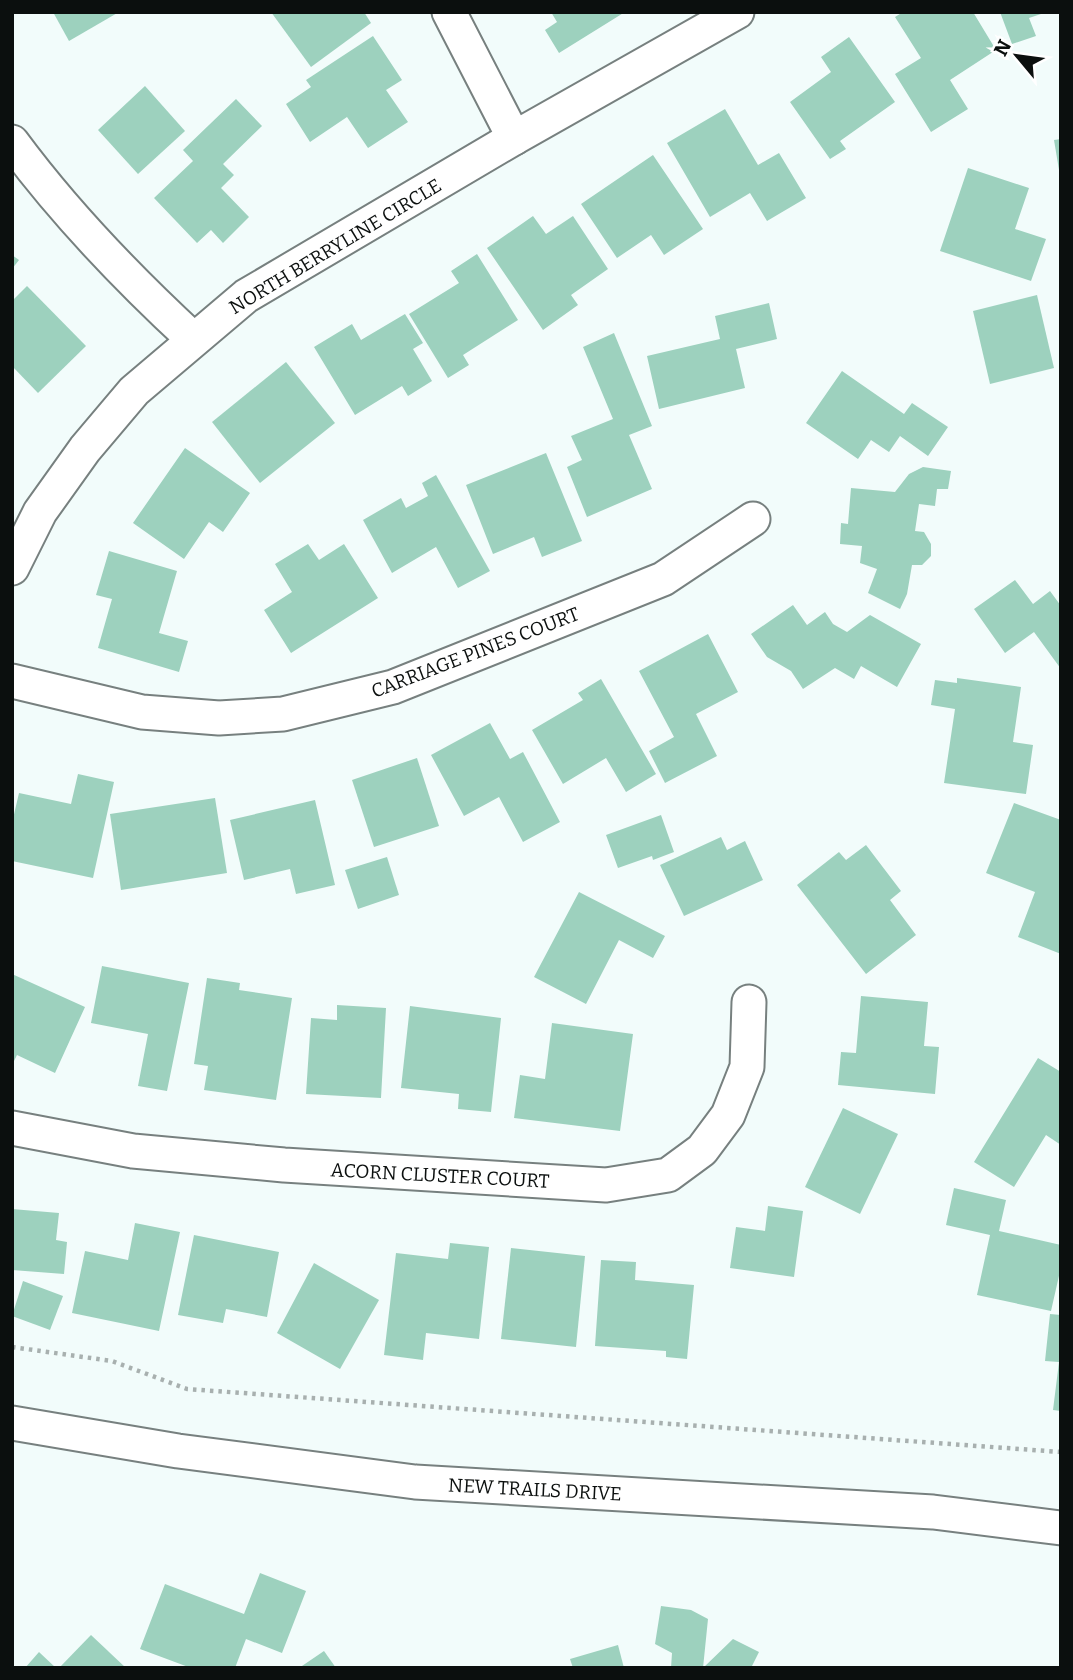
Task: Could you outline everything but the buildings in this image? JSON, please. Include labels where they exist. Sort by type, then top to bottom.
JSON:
[{"type":"street","points":[[449,12],[514,138]]},
{"type":"street","name":"NORTH BERRYLINE CIRCLE","points":[[12,568],[40,512],[85,449],[134,391],[246,296],[514,138],[737,12]]},
{"type":"street","points":[[12,142],[43,183],[134,285],[193,339]]},
{"type":"street","name":"CARRIAGE PINES COURT","points":[[12,681],[142,712],[219,718],[283,714],[393,687],[663,579],[753,519]]},
{"type":"street","name":"ACORN CLUSTER COURT","points":[[12,1128],[133,1151],[284,1166],[606,1185],[668,1175],[702,1150],[728,1115],[747,1067],[749,1002]]},
{"type":"street","name":"NEW TRAILS DRIVE","points":[[12,1423],[178,1451],[415,1482],[933,1512],[1061,1528]]},
{"type":"path","points":[[12,1347],[113,1361],[187,1389],[1061,1452]]}]
